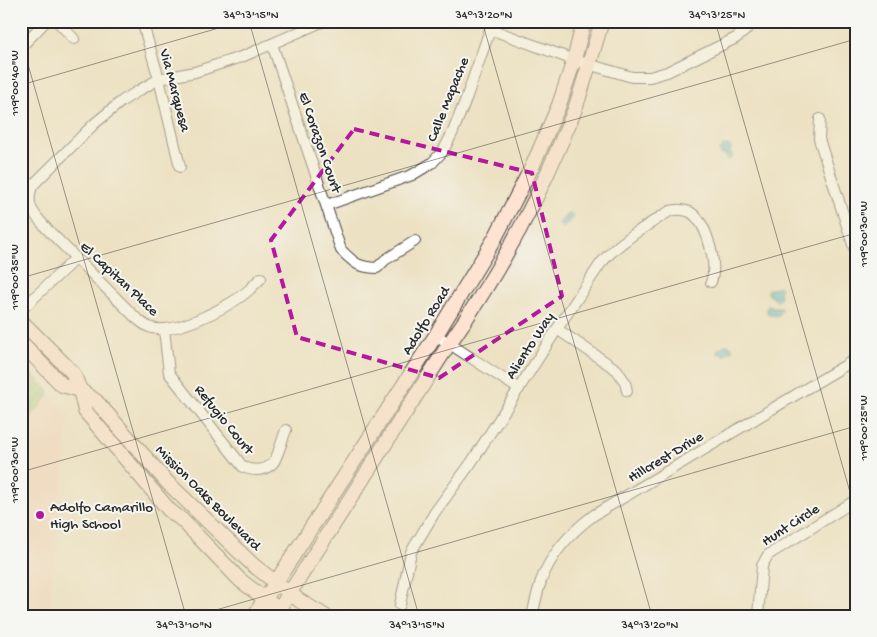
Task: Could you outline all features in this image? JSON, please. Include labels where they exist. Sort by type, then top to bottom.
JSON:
[{"type":"main road","name":"Adolfo Road","points":[[254,616],[436,335],[495,238],[519,194],[550,128],[574,60],[584,21]]},
{"type":"main road","points":[[280,614],[290,593],[494,277],[530,211],[551,167],[574,110],[602,21]]},
{"type":"main road","name":"Mission Oaks Boulevard","points":[[24,325],[73,373],[80,390],[85,411],[169,510],[182,520],[240,580],[280,614]]},
{"type":"main road","name":"Mission Oaks Boulevard","points":[[21,343],[62,385],[80,390],[96,401],[167,482],[253,566],[325,616]]},
{"type":"street","points":[[21,47],[46,21]]},
{"type":"street","points":[[57,21],[74,39]]},
{"type":"street","name":"Via Marquesa","points":[[142,21],[159,79],[180,167]]},
{"type":"street","points":[[159,79],[196,72],[244,56],[324,21]]},
{"type":"street","points":[[492,25],[574,60],[632,77],[650,77],[667,72],[736,38],[750,27],[752,21]]},
{"type":"street","name":"Calle Mapache","points":[[327,205],[412,175],[432,163],[443,151],[452,134],[492,25]]},
{"type":"street","name":"El Corazon Court","points":[[272,44],[342,250],[349,259],[362,267],[377,268],[385,260],[415,241]]},
{"type":"street","name":"El Capitan Place","points":[[159,79],[122,101],[94,124],[32,186],[29,199],[35,215],[136,318],[152,328],[164,329],[193,322],[249,290],[261,278]]},
{"type":"street","points":[[820,119],[819,140],[856,254]]},
{"type":"street","name":"Aliento Way","points":[[400,605],[411,552],[435,512],[471,463],[557,329],[607,256],[631,236],[670,211],[684,210],[697,218],[703,227],[713,262],[711,282]]},
{"type":"street","points":[[21,310],[76,258]]},
{"type":"street","name":"Refugio Court","points":[[164,329],[169,373],[243,466],[252,470],[264,468],[274,463],[286,430]]},
{"type":"street","points":[[557,329],[617,370],[625,382],[627,392]]},
{"type":"street","points":[[436,335],[519,389]]},
{"type":"street","name":"Hillcrest Drive","points":[[532,616],[541,582],[552,558],[570,536],[585,522],[856,359]]},
{"type":"street","name":"Hunt Circle","points":[[758,616],[762,566],[768,555],[856,500]]},
{"type":"highlighted area","points":[[354,129],[532,173],[562,296],[439,378],[297,337],[271,240]]},
{"type":"shaded area","name":"Adolfo Camarillo High School","points":[[21,364],[69,415],[49,616],[21,616]]},
{"type":"green space","points":[[21,363],[49,393],[21,428],[21,394],[26,392],[26,389],[25,386],[21,385]]},
{"type":"water","points":[[729,145],[733,156],[728,160],[725,155],[720,154],[719,150],[723,146]]},
{"type":"water","points":[[569,212],[574,217],[563,228],[558,224]]},
{"type":"water","points":[[779,286],[781,288],[779,293],[781,296],[778,302],[768,294],[768,289]]},
{"type":"water","points":[[769,305],[777,308],[781,307],[782,310],[779,315],[767,313]]},
{"type":"water","points":[[724,345],[732,347],[732,351],[729,351],[725,356],[718,354],[717,351]]},
{"type":"place","name":"Adolfo Camarillo High School","points":[[40,515]]}]
